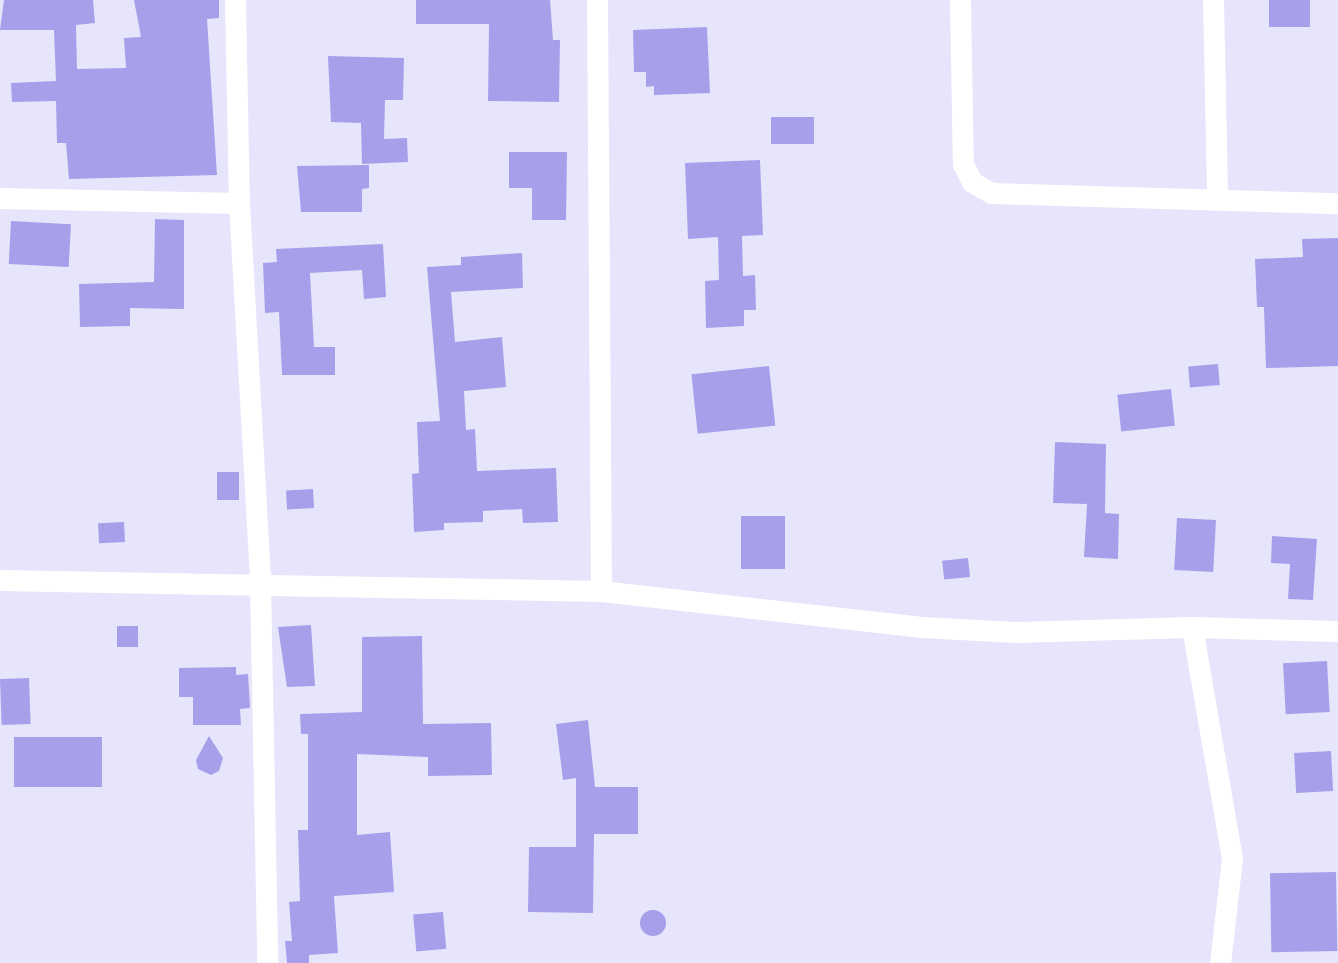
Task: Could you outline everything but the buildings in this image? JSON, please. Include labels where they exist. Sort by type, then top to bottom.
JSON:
[{"type":"street","points":[[235,0],[239,203],[260,583],[268,963]]},
{"type":"street","points":[[597,0],[600,591]]},
{"type":"street","points":[[960,0],[963,164],[972,182],[991,193],[1338,204]]},
{"type":"street","points":[[1213,0],[1217,199]]},
{"type":"street","points":[[0,198],[239,203]]},
{"type":"street","points":[[0,580],[260,583],[600,591],[922,627],[1015,632],[1192,627],[1338,632]]},
{"type":"street","points":[[1192,627],[1232,858],[1220,963]]}]
